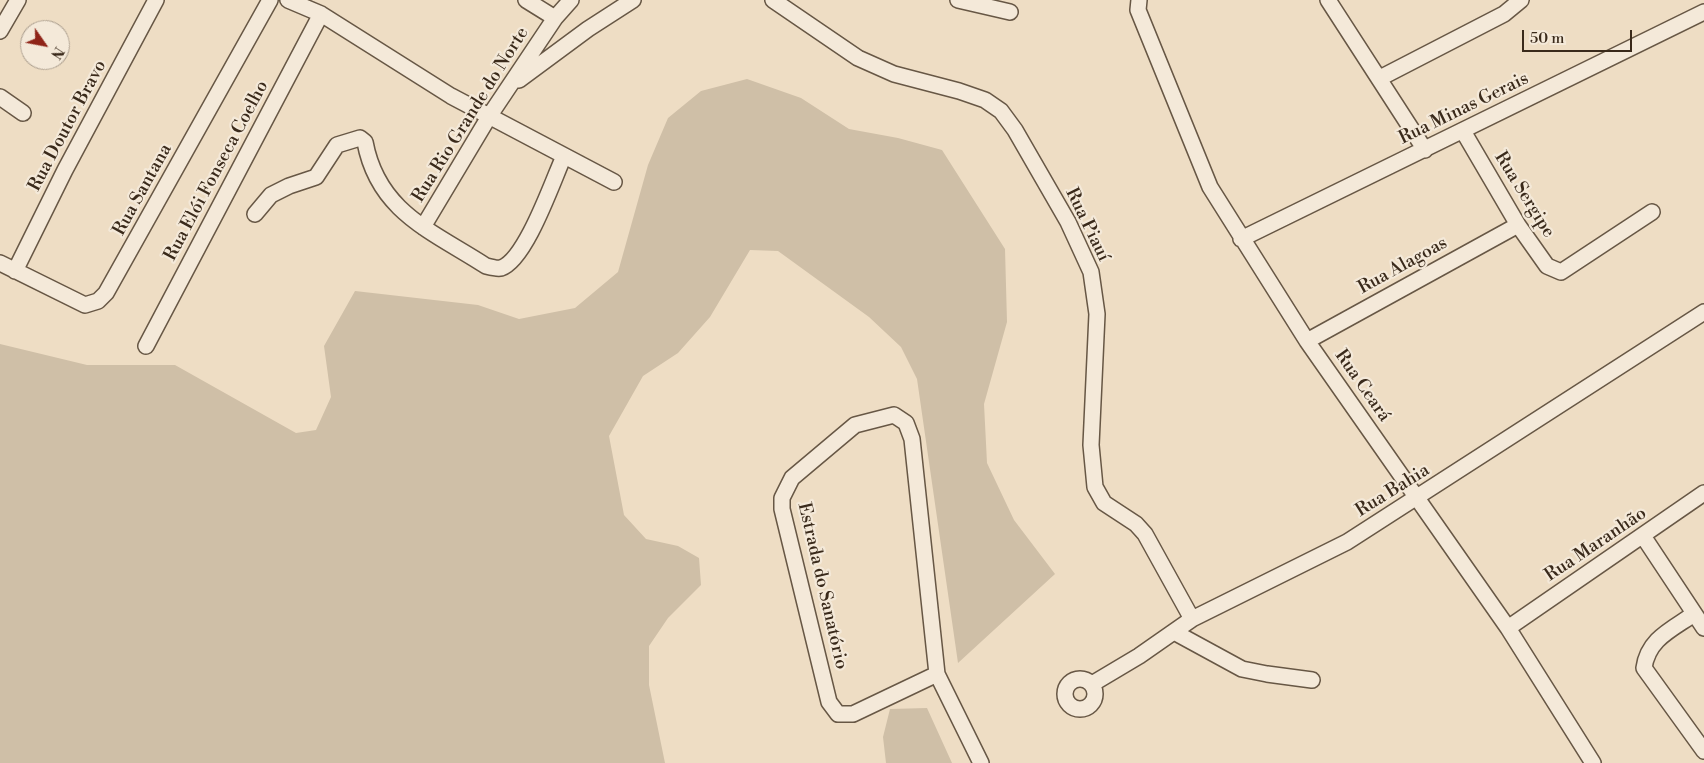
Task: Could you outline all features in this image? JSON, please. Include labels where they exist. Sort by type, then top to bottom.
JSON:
[{"type":"street","points":[[0,31],[18,0]]},
{"type":"street","name":"Rua Doutor Bravo","points":[[14,271],[65,170],[156,0]]},
{"type":"street","name":"Rua Santana","points":[[0,263],[85,305],[98,301],[106,293],[270,0]]},
{"type":"street","points":[[288,0],[322,14],[451,96],[614,182]]},
{"type":"street","points":[[526,0],[555,18]]},
{"type":"street","name":"Rua Rio Grande do Norte","points":[[423,227],[490,116],[555,18],[571,0]]},
{"type":"street","points":[[511,85],[588,29],[633,0]]},
{"type":"street","name":"Rua Piauí","points":[[773,0],[858,58],[894,74],[959,91],[985,100],[1001,111],[1015,130],[1068,222],[1090,272],[1097,314],[1090,445],[1095,487],[1104,503],[1136,524],[1145,534],[1192,618]]},
{"type":"street","points":[[958,0],[1010,12]]},
{"type":"street","points":[[1328,0],[1380,78],[1424,150]]},
{"type":"street","points":[[1380,78],[1504,14],[1521,0]]},
{"type":"street","name":"Rua Ceará","points":[[1138,5],[1210,187],[1241,239],[1307,341],[1508,628],[1592,763]]},
{"type":"street","name":"Rua Minas Gerais","points":[[1241,239],[1704,12]]},
{"type":"street","name":"Rua Elói Fonseca Coelho","points":[[146,346],[322,14]]},
{"type":"street","points":[[0,98],[22,113]]},
{"type":"street","name":"Rua Sergipe","points":[[1463,131],[1518,225],[1547,266],[1561,272],[1652,212]]},
{"type":"street","points":[[255,214],[271,195],[288,186],[316,176],[338,145],[360,138],[365,142],[386,195],[398,208],[423,227],[486,266],[500,268],[510,263],[525,242],[538,217],[564,156]]},
{"type":"street","name":"Rua Alagoas","points":[[1307,341],[1518,225]]},
{"type":"street","name":"Rua Bahia","points":[[1092,684],[1139,656],[1192,618],[1347,542],[1704,312]]},
{"type":"street","name":"Estrada do Sanatório","points":[[936,674],[853,714],[838,714],[829,702],[782,509],[782,498],[792,478],[855,425],[894,415],[906,423],[912,439],[936,674],[981,763]]},
{"type":"street","name":"Rua Maranhão","points":[[1508,628],[1704,493]]},
{"type":"street","points":[[1643,536],[1704,628]]},
{"type":"street","points":[[1694,614],[1652,644],[1646,655],[1644,668],[1704,751]]},
{"type":"street","points":[[1174,632],[1242,669],[1312,680]]},
{"type":"shaded area","points":[[747,79],[801,98],[849,129],[898,138],[942,150],[1005,249],[1007,322],[984,404],[987,463],[1014,520],[1055,574],[958,663],[917,379],[901,347],[869,317],[778,251],[750,250],[710,317],[678,353],[643,376],[609,436],[624,515],[646,539],[678,546],[699,558],[701,585],[668,618],[649,646],[649,685],[665,763],[0,763],[0,344],[87,365],[175,365],[296,433],[316,430],[331,397],[324,346],[355,291],[478,305],[519,319],[575,308],[618,272],[648,165],[668,118],[701,91]]},
{"type":"shaded area","points":[[927,708],[952,763],[886,763],[883,737],[890,709]]}]
